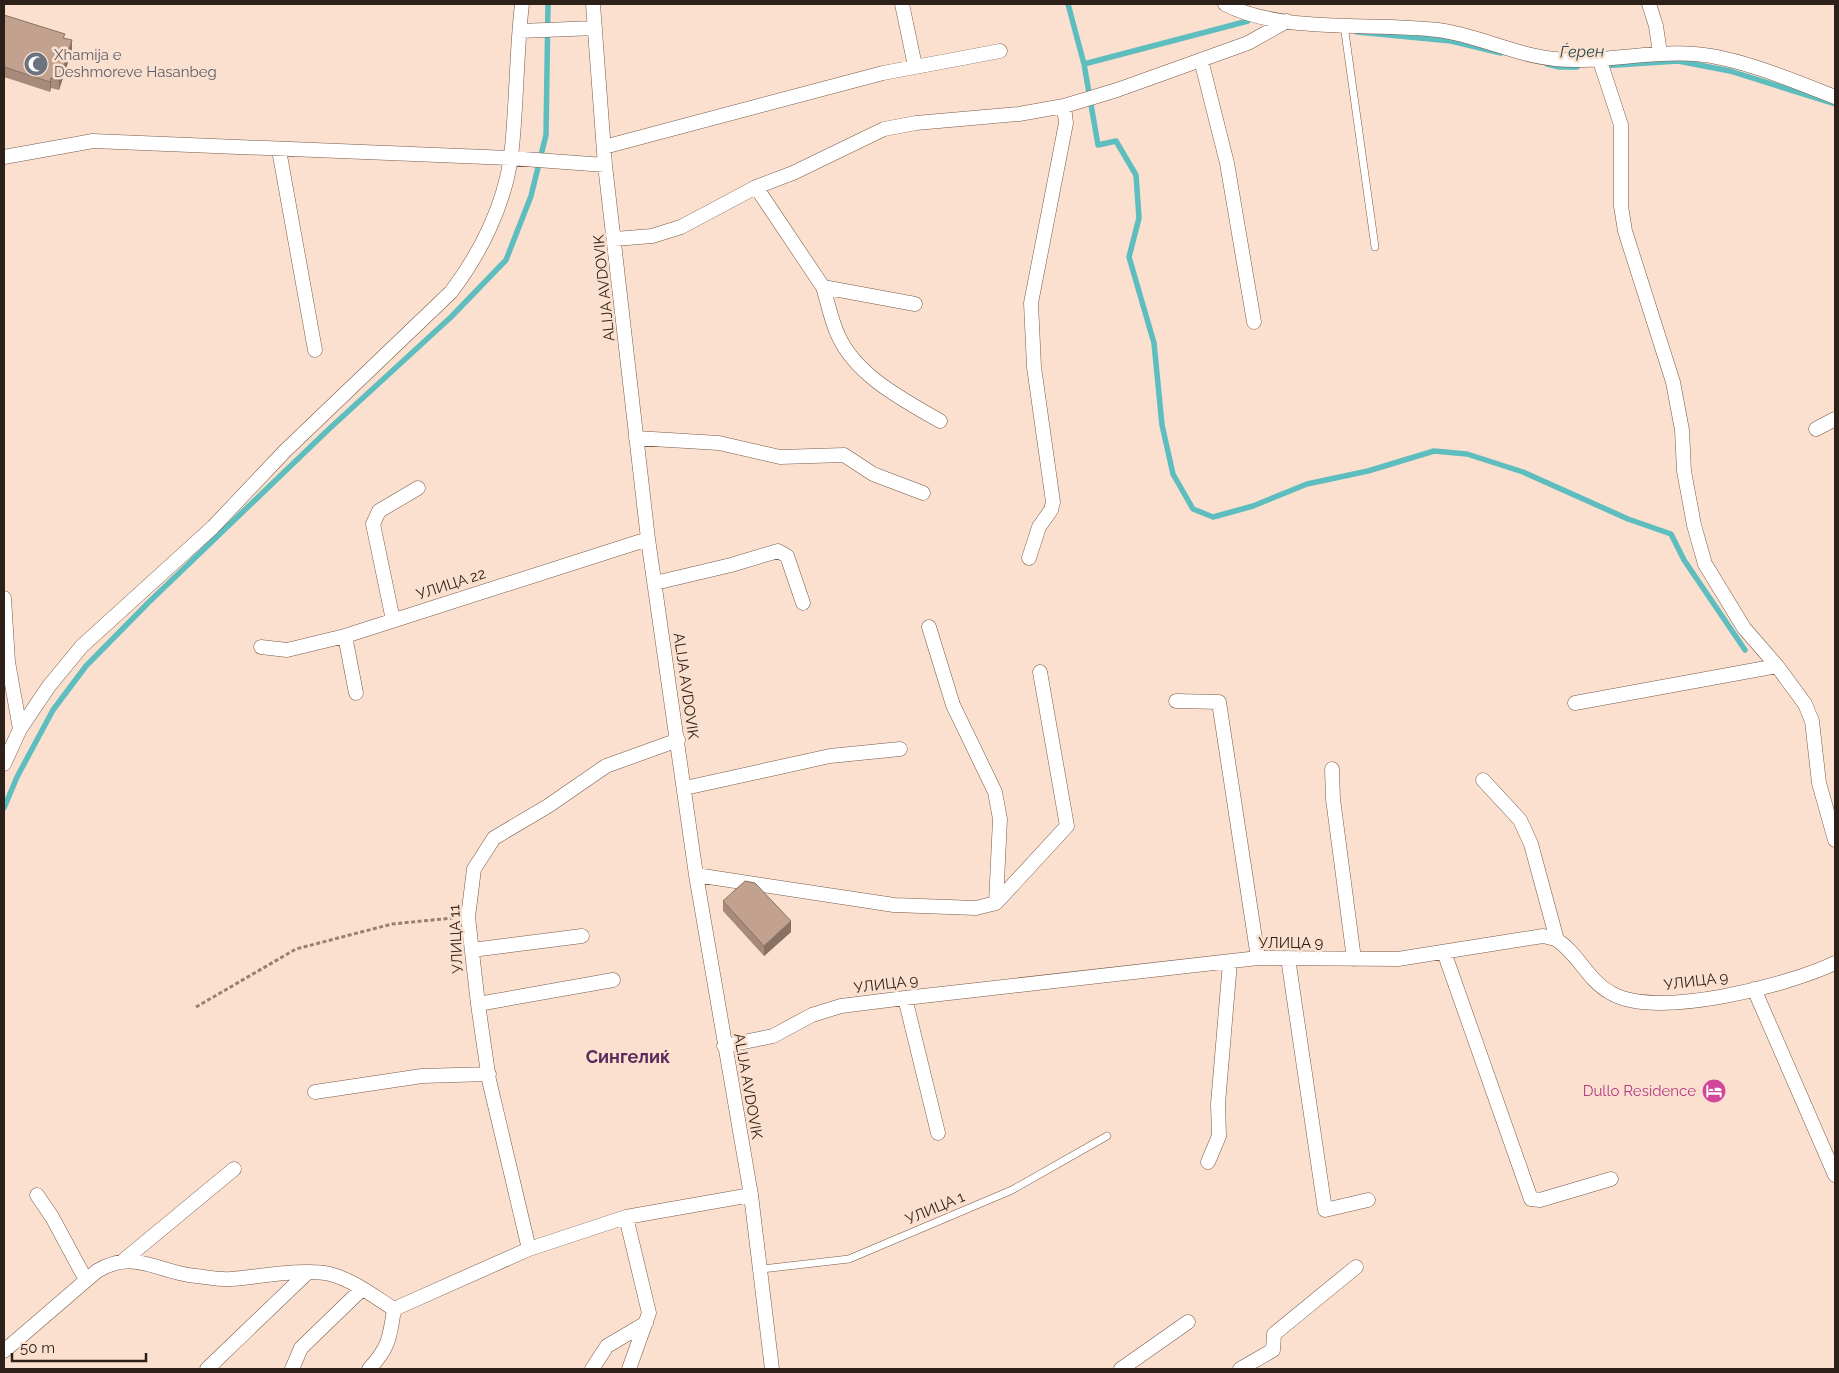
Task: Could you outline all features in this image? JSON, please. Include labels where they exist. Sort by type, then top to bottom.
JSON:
[{"type":"street","points":[[4,764],[20,729],[49,686],[82,646],[213,527],[286,451],[451,292],[472,265],[499,203],[510,158],[525,30],[522,4]]},
{"type":"street","name":"ALIJA AVDOVIK","points":[[593,4],[605,165],[648,539],[696,875],[751,1195],[762,1269],[772,1369]]},
{"type":"street","points":[[902,4],[915,66]]},
{"type":"street","points":[[1225,4],[1254,15],[1287,21],[1438,30],[1525,54],[1556,59],[1660,53],[1696,54],[1735,62],[1834,95]]},
{"type":"street","points":[[1649,4],[1656,26],[1660,53]]},
{"type":"street","points":[[615,239],[666,232],[756,187],[793,173],[884,129],[916,123],[1019,114],[1064,106],[1117,90],[1248,43],[1287,21]]},
{"type":"street","points":[[525,30],[595,28]]},
{"type":"street","points":[[604,147],[915,66],[1000,51]]},
{"type":"street","points":[[1599,58],[1621,125],[1624,231],[1673,382],[1682,430],[1686,480],[1694,525],[1703,557],[1744,628],[1777,666],[1805,704],[1812,721],[1819,783],[1835,840]]},
{"type":"street","points":[[1201,60],[1225,154],[1254,322]]},
{"type":"street","points":[[1029,558],[1039,527],[1052,510],[1053,502],[1034,367],[1032,303],[1066,123],[1064,106]]},
{"type":"street","points":[[4,157],[93,141],[510,158],[605,165]]},
{"type":"street","points":[[279,150],[315,350]]},
{"type":"street","points":[[756,187],[823,287],[838,336],[854,358],[886,390],[940,421]]},
{"type":"street","points":[[823,287],[915,304]]},
{"type":"street","points":[[1816,429],[1835,420]]},
{"type":"street","points":[[636,438],[719,443],[780,457],[844,455],[873,474],[922,493]]},
{"type":"street","points":[[394,620],[373,524],[379,511],[418,488]]},
{"type":"street","name":"УЛИЦА 22","points":[[261,647],[287,650],[345,636],[648,539]]},
{"type":"street","points":[[655,583],[731,565],[778,551],[787,556],[804,603]]},
{"type":"street","points":[[4,598],[8,662],[20,729]]},
{"type":"street","points":[[929,627],[953,705],[995,792],[1000,818],[996,902]]},
{"type":"street","points":[[345,636],[356,693]]},
{"type":"street","points":[[1575,704],[1777,666]]},
{"type":"street","points":[[696,875],[894,905],[976,908],[996,902],[1067,826],[1040,672]]},
{"type":"street","points":[[1176,701],[1219,702],[1258,958]]},
{"type":"street","name":"УЛИЦА 11","points":[[529,1249],[489,1074],[478,1004],[468,917],[474,869],[494,838],[548,806],[606,766],[678,740]]},
{"type":"street","points":[[685,788],[830,756],[900,749]]},
{"type":"street","points":[[1332,769],[1333,799],[1354,959]]},
{"type":"street","points":[[1483,780],[1520,820],[1531,844],[1557,940]]},
{"type":"street","points":[[472,950],[582,936]]},
{"type":"street","name":"УЛИЦА 9","points":[[724,1046],[773,1036],[812,1015],[841,1006],[1258,958],[1398,959],[1543,936],[1557,940],[1589,977],[1610,993],[1622,999],[1663,1003],[1687,1001],[1754,989],[1835,963]]},
{"type":"street","points":[[1444,952],[1530,1199],[1540,1200],[1611,1179]]},
{"type":"street","points":[[1288,958],[1325,1210],[1368,1200]]},
{"type":"street","points":[[1208,1162],[1219,1136],[1218,1104],[1230,962]]},
{"type":"street","points":[[478,1004],[612,980]]},
{"type":"street","points":[[1754,989],[1835,1175]]},
{"type":"street","points":[[905,998],[938,1133]]},
{"type":"street","points":[[315,1092],[422,1076],[489,1074]]},
{"type":"street","points":[[124,1260],[234,1169]]},
{"type":"street","points":[[37,1195],[52,1217],[86,1280]]},
{"type":"street","points":[[394,1309],[529,1249],[626,1217],[751,1195]]},
{"type":"street","points":[[626,1217],[649,1313],[629,1369]]},
{"type":"street","points":[[4,1350],[86,1280],[111,1262],[124,1260],[190,1276],[228,1279],[307,1273],[330,1274],[362,1289],[394,1309]]},
{"type":"street","points":[[1240,1369],[1274,1350],[1274,1334],[1356,1267]]},
{"type":"street","points":[[206,1369],[307,1273]]},
{"type":"street","points":[[292,1369],[302,1348],[362,1289]]},
{"type":"street","points":[[369,1369],[383,1355],[390,1340],[394,1309]]},
{"type":"street","points":[[1121,1369],[1188,1322]]},
{"type":"street","points":[[592,1369],[607,1346],[646,1324]]},
{"type":"lane","points":[[1344,24],[1375,247]]},
{"type":"lane","name":"УЛИЦА 1","points":[[762,1269],[849,1260],[1012,1190],[1107,1136]]},
{"type":"path","points":[[196,1007],[296,949],[392,924],[468,917]]},
{"type":"building","name":"Xhamija e Deshmoreve Hasanbeg","points":[[4,15],[65,34],[63,38],[72,40],[59,80],[51,78],[50,82],[4,67]]},
{"type":"building","points":[[745,881],[755,883],[791,921],[764,946],[723,901]]},
{"type":"waterway","points":[[4,808],[17,777],[53,710],[86,666],[148,603],[329,429],[451,317],[506,260],[531,196],[546,135],[548,4]]},
{"type":"waterway","points":[[1068,4],[1084,64],[1098,145],[1116,141],[1136,175],[1139,218],[1129,257],[1154,343],[1162,425],[1173,474],[1193,509],[1213,517],[1253,506],[1307,484],[1368,471],[1434,451],[1467,454],[1523,472],[1628,519],[1671,534],[1684,560],[1745,650]]},
{"type":"waterway","points":[[1084,64],[1248,21]]},
{"type":"waterway","name":"Ѓерен","points":[[1357,32],[1451,41],[1501,53]]},
{"type":"waterway","name":"Ѓерен","points":[[1601,66],[1678,61],[1730,71],[1835,104]]},
{"type":"waterway","name":"Ѓерен","points":[[1547,64],[1559,67],[1577,67]]},
{"type":"place","name":"Xhamija e Deshmoreve Hasanbeg","points":[[36,64]]},
{"type":"place","name":"Dullo Residence","points":[[1714,1091]]},
{"type":"district","name":"Сингелиќ","points":[[628,1057]]}]
